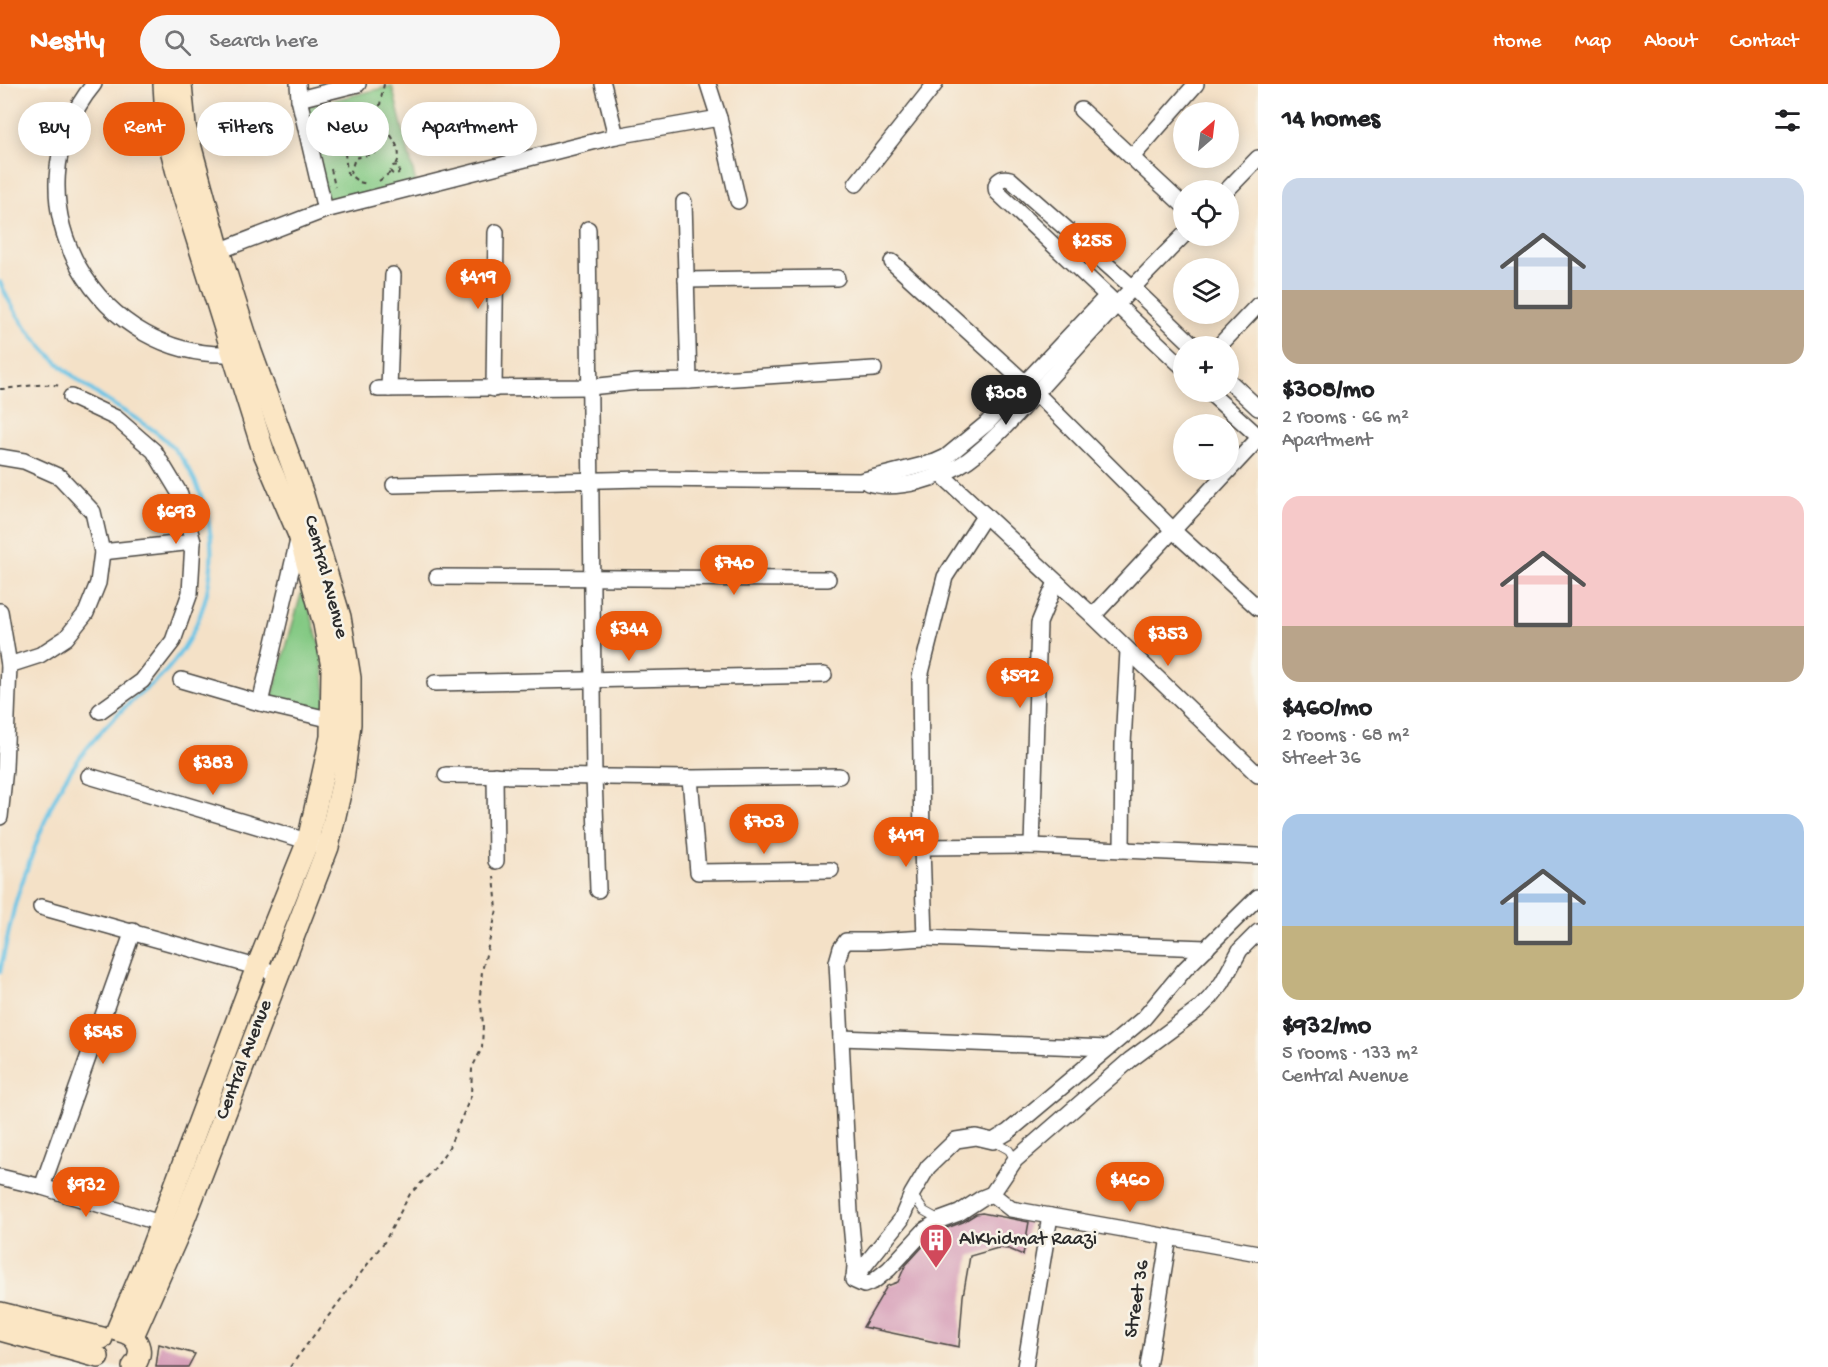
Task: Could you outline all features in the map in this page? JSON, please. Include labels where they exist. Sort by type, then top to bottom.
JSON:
[{"type":"street","points":[[94,84],[85,95],[69,125],[60,157],[58,201],[61,223],[71,255],[88,284],[110,309],[137,329],[167,344],[199,352],[242,353]]},
{"type":"street","name":"Central Avenue","points":[[164,84],[168,134],[181,188],[211,255]]},
{"type":"street","name":"Central Avenue","points":[[111,1346],[170,1226],[279,974],[328,847],[343,780],[341,722],[324,624],[299,535],[264,453],[242,353],[211,255],[185,126],[181,84]]},
{"type":"street","points":[[325,210],[299,92],[358,84]]},
{"type":"street","points":[[603,84],[616,136]]},
{"type":"street","points":[[708,84],[719,118],[738,201]]},
{"type":"street","points":[[856,184],[935,84]]},
{"type":"street","points":[[1132,157],[1196,84]]},
{"type":"street","points":[[1081,110],[1173,196]]},
{"type":"street","points":[[211,255],[325,210],[616,136],[719,118]]},
{"type":"street","points":[[1237,180],[1258,158]]},
{"type":"street","points":[[1173,358],[997,192],[996,186],[999,181],[1004,178],[1010,179],[1183,336]]},
{"type":"street","points":[[684,202],[689,381]]},
{"type":"street","points":[[588,229],[592,679],[598,890]]},
{"type":"street","points":[[494,389],[496,232]]},
{"type":"street","points":[[860,481],[876,486],[894,486],[942,475],[967,460],[984,446],[1030,388],[1111,300],[1132,287],[1173,246]]},
{"type":"street","points":[[892,262],[1030,388],[1173,531],[1258,608]]},
{"type":"street","points":[[393,275],[384,389],[590,387],[636,382],[689,381],[874,369]]},
{"type":"street","points":[[686,280],[837,278]]},
{"type":"street","points":[[1229,336],[1258,305]]},
{"type":"street","name":"Central Avenue","points":[[170,1226],[257,967],[308,841],[331,737],[341,722],[350,678],[340,617],[302,492],[242,353]]},
{"type":"street","points":[[394,485],[591,480],[860,481],[935,462],[945,457],[1030,388]]},
{"type":"street","points":[[1239,390],[1258,408]]},
{"type":"street","points":[[71,397],[116,418],[154,451],[180,494],[193,542],[190,593],[173,641],[142,681],[100,711]]},
{"type":"street","points":[[1093,616],[1258,437],[1220,402]]},
{"type":"street","points":[[0,457],[24,461],[60,477],[93,512],[102,552],[99,583],[86,613],[66,638],[40,655],[9,665]]},
{"type":"street","points":[[942,475],[1258,775]]},
{"type":"street","points":[[260,703],[299,535],[302,492]]},
{"type":"street","points":[[925,938],[920,677],[945,577],[985,515]]},
{"type":"street","points":[[102,552],[193,542]]},
{"type":"street","points":[[437,577],[828,579]]},
{"type":"street","points":[[1032,846],[1039,623],[1056,582]]},
{"type":"street","points":[[0,611],[9,665],[5,768],[0,814]]},
{"type":"street","points":[[1122,850],[1123,744],[1128,651]]},
{"type":"street","points":[[435,683],[824,675]]},
{"type":"street","points":[[181,680],[260,703],[341,722]]},
{"type":"street","points":[[446,775],[690,778],[839,776]]},
{"type":"street","points":[[495,775],[496,861]]},
{"type":"street","points":[[89,776],[328,847]]},
{"type":"street","points":[[690,778],[698,872],[831,870]]},
{"type":"street","points":[[922,847],[1032,846],[1258,856]]},
{"type":"street","points":[[854,1280],[901,1220],[912,1194],[928,1167],[956,1140],[976,1137],[993,1141],[1008,1132],[1144,1018],[1185,969],[1258,897]]},
{"type":"street","points":[[41,907],[279,974]]},
{"type":"street","points":[[42,1187],[132,931]]},
{"type":"street","points":[[854,1280],[864,1285],[874,1281],[889,1269],[925,1230],[992,1194],[1015,1160],[1130,1060],[1204,1004],[1222,983],[1240,950],[1258,932]]},
{"type":"street","points":[[854,1280],[837,962],[841,948],[846,941],[925,938],[1208,948]]},
{"type":"street","points":[[841,1038],[1108,1048]]},
{"type":"street","points":[[0,1177],[42,1187],[170,1226]]},
{"type":"street","points":[[992,1194],[1011,1209],[1258,1254]]},
{"type":"street","points":[[1025,1367],[1050,1216]]},
{"type":"street","name":"Street 36","points":[[1148,1367],[1169,1237]]},
{"type":"street","points":[[0,1313],[111,1346]]},
{"type":"street","points":[[0,1330],[140,1349],[140,1356],[133,1367]]},
{"type":"lane","points":[[993,1141],[1009,1150],[1015,1160]]},
{"type":"lane","points":[[912,1194],[924,1211],[940,1220]]},
{"type":"path","points":[[345,156],[346,169],[350,177],[369,184],[379,181],[391,172],[391,167],[399,160],[396,142],[381,116],[380,107],[384,84]]},
{"type":"path","points":[[350,177],[349,171],[355,158],[363,156]]},
{"type":"path","points":[[391,172],[398,173],[399,168],[396,165]]},
{"type":"path","points":[[0,389],[44,383],[61,386],[71,397]]},
{"type":"path","points":[[290,1367],[385,1241],[410,1194],[432,1172],[449,1147],[471,1096],[472,1068],[482,1048],[483,1024],[480,996],[482,971],[497,910],[493,879],[496,861]]},
{"type":"green space","points":[[392,86],[401,122],[401,156],[409,156],[416,183],[328,204],[316,156],[389,156],[389,102],[325,102]]},
{"type":"green space","points":[[303,587],[322,653],[328,715],[271,701]]},
{"type":"building","name":"AlKhidmat Raazi","points":[[982,1213],[1029,1222],[1023,1255],[1009,1249],[998,1248],[970,1256],[963,1296],[959,1347],[863,1327],[887,1286],[898,1282],[905,1266],[927,1242],[944,1229]]},
{"type":"building","points":[[159,1344],[195,1354],[188,1367],[156,1367]]},
{"type":"waterway","points":[[0,282],[28,331],[54,359],[97,394],[154,430],[187,465],[205,507],[210,531],[211,556],[204,605],[195,628],[182,650],[167,670],[96,737],[72,768],[57,794],[18,894],[0,972]]},
{"type":"place","name":"AlKhidmat Raazi","points":[[936,1269]]}]
